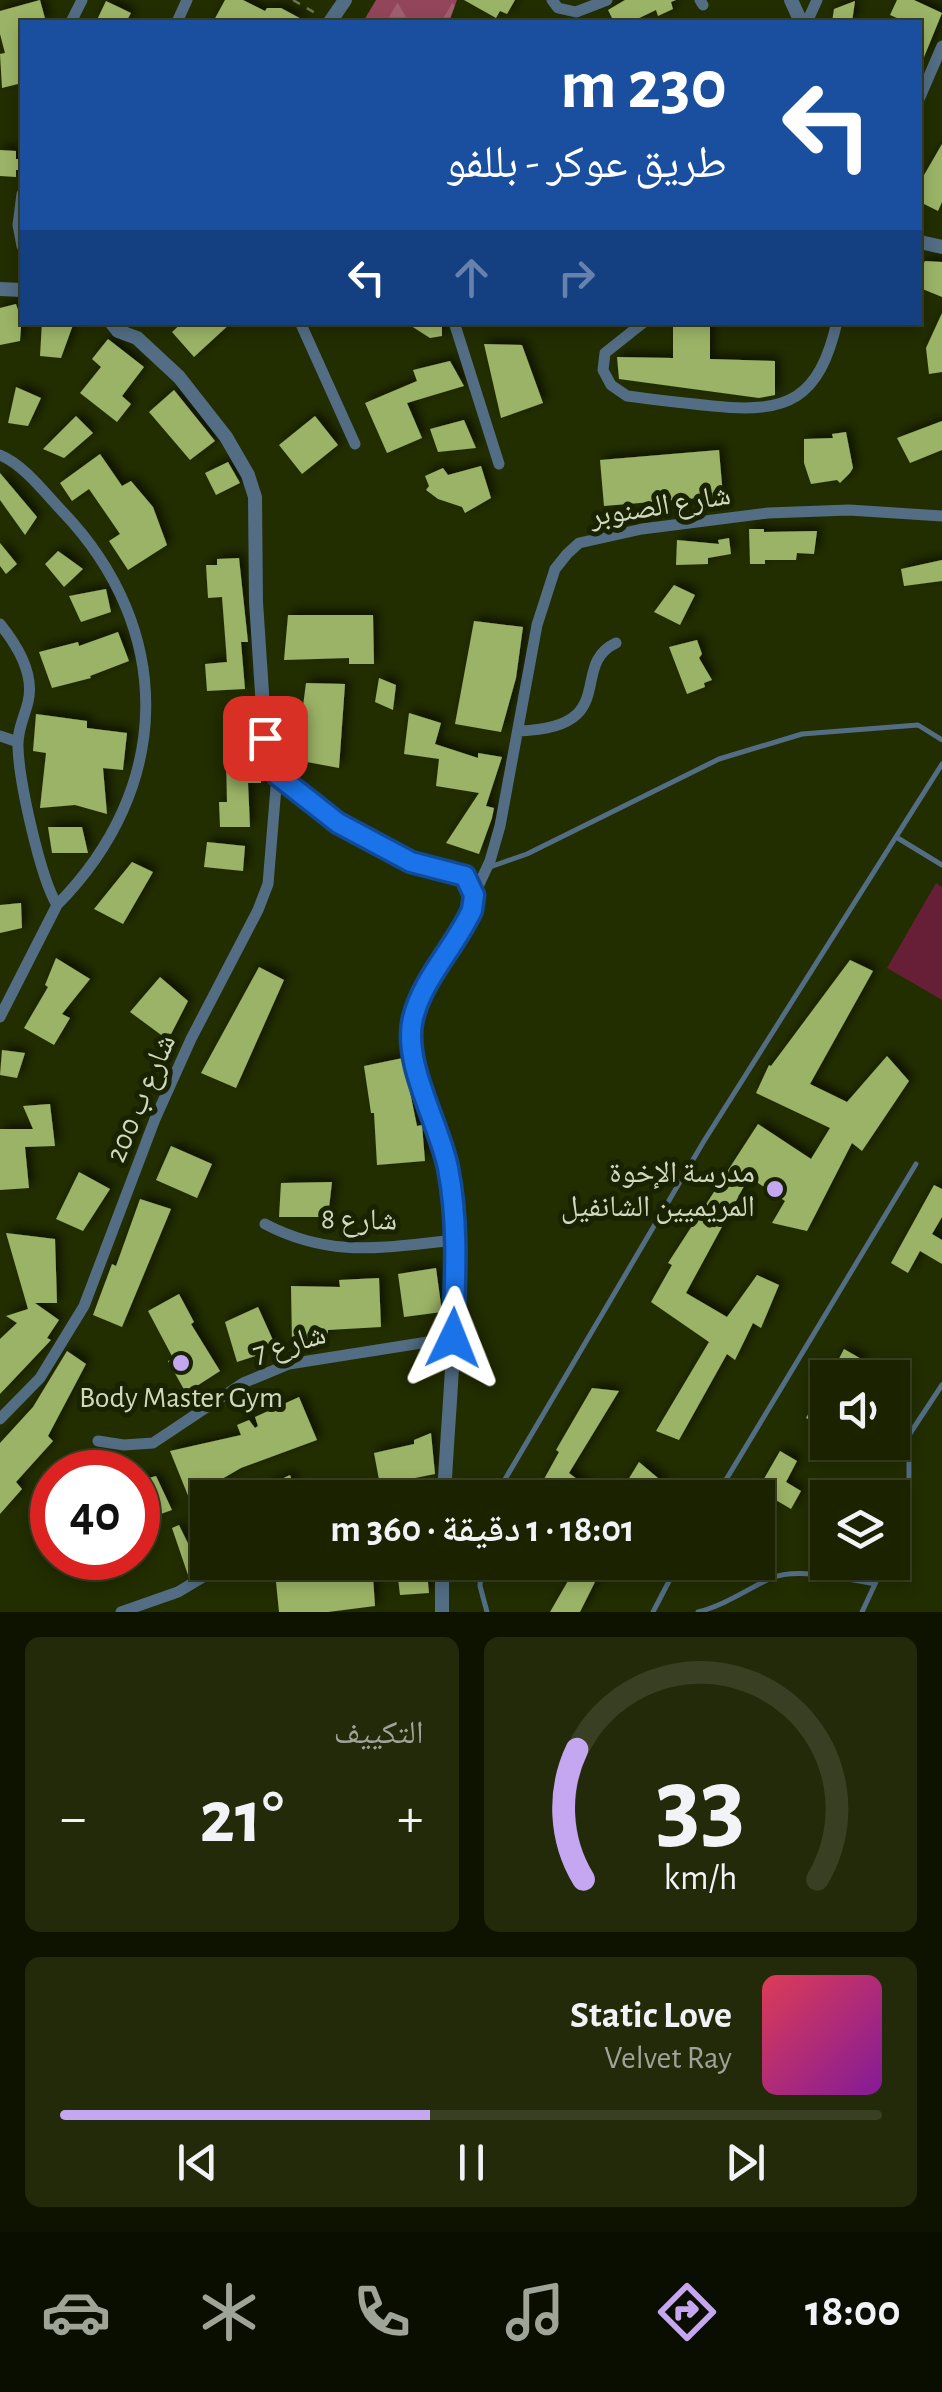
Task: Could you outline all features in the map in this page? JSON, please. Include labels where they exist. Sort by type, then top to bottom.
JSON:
[{"type":"street","points":[[552,0],[558,8],[576,12],[607,0]]},
{"type":"street","points":[[922,92],[942,46]]},
{"type":"street","points":[[20,210],[20,236]]},
{"type":"street","points":[[113,325],[118,331],[135,330],[179,376],[240,457],[248,475],[255,497],[256,602],[265,738],[277,775],[338,823],[387,851],[465,876],[474,895],[464,928],[424,989],[411,1034],[413,1054],[448,1168],[456,1240],[445,1480]]},
{"type":"street","points":[[304,325],[355,444]]},
{"type":"street","points":[[455,325],[499,464]]},
{"type":"street","points":[[640,325],[606,353],[604,370],[618,392],[746,410],[776,406],[798,396],[828,359],[837,325]]},
{"type":"street","points":[[0,455],[10,459],[39,487],[93,548],[134,626],[143,666],[143,737],[136,784],[100,856],[57,905],[0,1017]]},
{"type":"street","name":"شارع الصنوبر","points":[[474,895],[500,826],[547,590],[555,569],[580,544],[642,529],[768,513],[849,510],[942,516]]},
{"type":"street","points":[[0,624],[16,646],[29,680],[18,742],[19,766],[44,879],[57,905]]},
{"type":"street","points":[[519,731],[548,730],[573,718],[585,704],[598,657],[616,642]]},
{"type":"street","points":[[0,736],[18,742]]},
{"type":"street","name":"شارع ب 200","points":[[0,1419],[40,1378],[84,1306],[155,1119],[258,910],[268,884],[277,775]]},
{"type":"street","name":"شارع 8","points":[[265,1224],[296,1240],[342,1249],[456,1240]]},
{"type":"street","name":"شارع 7","points":[[98,1441],[124,1445],[153,1443],[243,1383],[289,1364],[453,1338]]},
{"type":"street","points":[[121,1612],[178,1592],[198,1580]]},
{"type":"street","points":[[442,1580],[442,1612]]},
{"type":"lane","points":[[487,868],[526,854],[719,759],[802,734],[918,725],[942,740]]},
{"type":"lane","points":[[505,1480],[704,1140],[942,764]]},
{"type":"lane","points":[[896,836],[942,865]]},
{"type":"lane","points":[[726,1480],[916,1164]]},
{"type":"lane","points":[[909,1480],[909,1435],[942,1385]]},
{"type":"lane","points":[[698,1612],[723,1605],[776,1576],[829,1575],[875,1584]]},
{"type":"lane","points":[[480,1580],[487,1612]]},
{"type":"lane","points":[[653,1612],[670,1580]]},
{"type":"lane","points":[[862,1612],[877,1580]]},
{"type":"path","points":[[294,0],[328,20]]},
{"type":"green space","points":[[376,0],[457,0],[450,20],[364,20]]},
{"type":"shaded area","points":[[936,883],[942,887],[942,1000],[887,968]]},
{"type":"building","points":[[40,0],[45,20],[20,20],[20,84],[2,88],[0,54],[5,53],[0,11]]},
{"type":"building","points":[[225,0],[243,0],[265,11],[281,8],[303,20],[214,20]]},
{"type":"building","points":[[464,0],[515,0],[507,14],[500,11],[496,18]]},
{"type":"building","points":[[625,0],[676,0],[671,2],[673,9],[658,16],[656,10],[635,20],[613,20],[608,10]]},
{"type":"building","points":[[897,0],[914,0],[942,13],[922,62],[922,20],[901,20],[890,15]]},
{"type":"building","points":[[106,1],[131,13],[127,20],[97,20]]},
{"type":"building","points":[[855,1],[852,20],[832,20],[834,9]]},
{"type":"building","points":[[942,144],[942,202],[938,211],[922,203],[922,179]]},
{"type":"building","points":[[0,150],[16,151],[20,170],[16,170],[16,177],[0,176]]},
{"type":"building","points":[[925,261],[942,262],[942,297],[922,289]]},
{"type":"building","points":[[16,304],[20,313],[20,341],[0,345],[0,308]]},
{"type":"building","points":[[942,313],[942,372],[929,374],[926,348]]},
{"type":"building","points":[[42,325],[73,325],[61,358],[40,356]]},
{"type":"building","points":[[180,325],[229,325],[194,357],[172,332]]},
{"type":"building","points":[[410,325],[442,325],[442,336],[430,338]]},
{"type":"building","points":[[673,325],[710,325],[710,359],[775,361],[775,395],[759,398],[619,379],[617,357],[673,358]]},
{"type":"building","points":[[108,339],[144,367],[122,396],[131,404],[117,422],[80,393],[101,367],[92,359]]},
{"type":"building","points":[[484,344],[522,345],[543,403],[501,418]]},
{"type":"building","points":[[450,361],[464,386],[407,403],[422,438],[387,453],[365,403],[417,381],[413,370]]},
{"type":"building","points":[[16,387],[41,398],[28,426],[8,423]]},
{"type":"building","points":[[174,390],[215,441],[190,460],[149,412]]},
{"type":"building","points":[[76,416],[93,433],[64,458],[43,449]]},
{"type":"building","points":[[315,416],[338,445],[302,474],[279,445]]},
{"type":"building","points":[[464,420],[476,448],[438,452],[430,429]]},
{"type":"building","points":[[942,421],[942,450],[910,463],[897,438]]},
{"type":"building","points":[[846,432],[853,468],[850,473],[840,483],[837,480],[811,484],[804,463],[804,439],[833,438],[832,434]]},
{"type":"building","points":[[719,450],[723,496],[604,506],[600,460]]},
{"type":"building","points":[[100,454],[122,486],[131,481],[153,507],[167,545],[128,570],[109,541],[120,534],[89,489],[72,501],[60,483]]},
{"type":"building","points":[[228,462],[240,483],[216,495],[205,473]]},
{"type":"building","points":[[481,466],[491,498],[465,513],[462,507],[438,499],[426,490],[429,486],[425,476],[443,468],[448,475]]},
{"type":"building","points":[[0,473],[37,517],[25,535],[0,500]]},
{"type":"building","points":[[749,529],[817,531],[814,554],[797,553],[796,560],[750,564]]},
{"type":"building","points":[[729,538],[731,554],[708,558],[708,564],[676,565],[677,540],[719,544],[718,540]]},
{"type":"building","points":[[0,543],[17,564],[6,574],[0,566]]},
{"type":"building","points":[[58,551],[83,569],[64,587],[45,564]]},
{"type":"building","points":[[239,558],[248,642],[241,642],[245,689],[207,691],[205,664],[227,662],[222,597],[208,598],[206,565],[217,565],[217,559]]},
{"type":"building","points":[[942,560],[942,581],[904,586],[901,569]]},
{"type":"building","points":[[674,585],[695,595],[680,625],[654,612]]},
{"type":"building","points":[[106,589],[111,612],[81,622],[69,596]]},
{"type":"building","points":[[288,615],[373,615],[374,664],[349,664],[349,658],[284,660]]},
{"type":"building","points":[[474,621],[523,627],[516,678],[501,732],[455,724]]},
{"type":"building","points":[[118,632],[129,661],[91,678],[52,688],[39,652],[78,642],[79,646]]},
{"type":"building","points":[[697,640],[702,654],[699,658],[712,680],[687,694],[669,647]]},
{"type":"building","points":[[379,678],[396,685],[393,710],[375,702]]},
{"type":"building","points":[[306,683],[345,684],[339,768],[296,760]]},
{"type":"building","points":[[409,713],[441,723],[435,744],[478,758],[478,753],[502,757],[486,806],[494,808],[492,818],[479,854],[446,843],[479,793],[436,786],[439,759],[404,754]]},
{"type":"building","points":[[36,714],[87,721],[87,728],[127,733],[123,770],[103,768],[107,814],[75,805],[40,808],[46,753],[33,751]]},
{"type":"building","points":[[226,758],[260,758],[261,783],[248,783],[250,827],[220,827],[219,802],[227,802]]},
{"type":"building","points":[[48,827],[82,827],[88,853],[52,853]]},
{"type":"building","points":[[207,842],[245,846],[243,871],[204,867]]},
{"type":"building","points":[[132,862],[153,872],[123,924],[94,909]]},
{"type":"building","points":[[21,903],[22,928],[0,933],[0,905]]},
{"type":"building","points":[[56,958],[90,979],[62,1014],[70,1018],[54,1045],[24,1028],[48,987],[45,985]]},
{"type":"building","points":[[850,960],[873,971],[810,1084],[847,1102],[887,1056],[909,1081],[862,1151],[852,1143],[807,1231],[772,1223],[785,1201],[749,1177],[686,1293],[727,1317],[757,1275],[779,1285],[761,1328],[753,1323],[735,1360],[727,1354],[679,1440],[656,1431],[709,1342],[651,1302],[672,1265],[668,1263],[758,1124],[811,1159],[830,1128],[756,1093],[769,1065]]},
{"type":"building","points":[[259,967],[284,980],[236,1088],[201,1073]]},
{"type":"building","points":[[160,977],[188,1001],[168,1040],[130,1012]]},
{"type":"building","points":[[2,1050],[25,1053],[17,1078],[0,1075]]},
{"type":"building","points":[[403,1058],[417,1126],[422,1125],[425,1161],[377,1165],[374,1113],[364,1066]]},
{"type":"building","points":[[50,1104],[55,1146],[25,1147],[29,1188],[0,1190],[0,1129],[33,1129],[23,1106]]},
{"type":"building","points":[[171,1146],[212,1164],[197,1198],[156,1180]]},
{"type":"building","points":[[79,1172],[110,1189],[83,1231],[56,1219]]},
{"type":"building","points":[[332,1182],[328,1217],[279,1217],[281,1183]]},
{"type":"building","points":[[934,1185],[942,1189],[942,1217],[932,1234],[942,1240],[942,1264],[920,1251],[908,1273],[891,1263]]},
{"type":"building","points":[[140,1199],[171,1209],[122,1327],[93,1315]]},
{"type":"building","points":[[6,1233],[55,1239],[57,1303],[35,1303],[59,1320],[47,1338],[51,1340],[0,1394],[0,1339],[17,1323],[6,1316],[28,1309]]},
{"type":"building","points":[[436,1268],[442,1312],[404,1317],[398,1274]]},
{"type":"building","points":[[379,1278],[381,1327],[328,1330],[328,1336],[292,1343],[291,1286],[340,1287],[339,1280]]},
{"type":"building","points":[[179,1294],[194,1322],[191,1324],[220,1371],[186,1393],[148,1311]]},
{"type":"building","points":[[258,1307],[277,1349],[237,1362],[225,1322]]},
{"type":"building","points":[[844,1349],[863,1360],[838,1360]]},
{"type":"building","points":[[67,1351],[86,1364],[48,1436],[53,1441],[45,1450],[30,1450],[30,1466],[16,1482],[22,1489],[0,1514],[0,1443],[33,1407]]},
{"type":"building","points":[[592,1388],[619,1391],[569,1473],[578,1480],[544,1480],[559,1452],[556,1450]]},
{"type":"building","points":[[299,1397],[317,1440],[241,1468],[220,1480],[190,1480],[189,1498],[170,1451],[241,1435],[237,1425],[249,1420],[255,1428],[255,1417]]},
{"type":"building","points":[[431,1433],[435,1474],[379,1480],[374,1453],[414,1444],[414,1440]]},
{"type":"building","points":[[780,1451],[797,1461],[786,1482],[801,1491],[791,1509],[775,1500],[775,1480],[763,1480]]},
{"type":"building","points":[[639,1462],[660,1480],[628,1480]]},
{"type":"building","points":[[160,1484],[172,1510],[160,1514]]},
{"type":"building","points":[[179,1525],[190,1548],[188,1575],[172,1528]]},
{"type":"building","points":[[276,1580],[373,1580],[375,1606],[328,1612],[279,1612]]},
{"type":"building","points":[[398,1580],[428,1580],[429,1593],[400,1595]]},
{"type":"building","points":[[569,1580],[596,1580],[580,1612],[550,1612]]},
{"type":"place","name":"مدرسة الإخوة المريميين الشانفيل","points":[[775,1189]]},
{"type":"place","name":"Body Master Gym","points":[[181,1363]]},
{"type":"route","points":[[265,738],[277,775],[338,823],[411,862],[459,873],[472,886],[472,910],[424,989],[411,1034],[413,1054],[448,1168],[456,1240],[453,1338]]}]
